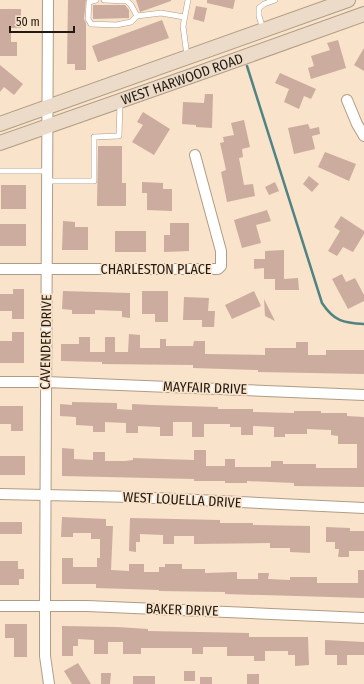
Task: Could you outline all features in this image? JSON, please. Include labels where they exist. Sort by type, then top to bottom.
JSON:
[{"type":"main road","name":"WEST HARWOOD ROAD","points":[[0,124],[348,0]]},
{"type":"main road","name":"WEST HARWOOD ROAD","points":[[0,142],[364,14]]},
{"type":"street","name":"CAVENDER DRIVE","points":[[48,0],[49,107],[45,656],[49,684]]},
{"type":"street","points":[[347,100],[356,124],[364,136]]},
{"type":"street","name":"CHARLESTON PLACE","points":[[47,269],[218,269],[221,266],[221,251],[195,155]]},
{"type":"street","points":[[0,269],[47,269]]},
{"type":"street","name":"MAYFAIR DRIVE","points":[[0,382],[46,382],[364,395]]},
{"type":"street","name":"WEST LOUELLA DRIVE","points":[[0,494],[133,497],[364,508]]},
{"type":"street","name":"BAKER DRIVE","points":[[0,606],[95,606],[364,618]]},
{"type":"lane","points":[[96,0],[89,2],[88,19],[91,24],[116,25],[131,22],[137,16],[161,13],[184,17]]},
{"type":"lane","points":[[104,0],[127,1],[137,16]]},
{"type":"lane","points":[[187,57],[184,42],[184,17],[188,0]]},
{"type":"lane","points":[[263,30],[258,10],[261,5],[275,0]]},
{"type":"lane","points":[[48,181],[94,181],[94,137],[120,136],[120,101]]},
{"type":"lane","points":[[0,171],[48,170]]},
{"type":"building","points":[[68,0],[86,0],[84,19],[86,23],[86,70],[75,70],[75,64],[67,64]]},
{"type":"building","points":[[136,0],[171,0],[171,1],[140,12]]},
{"type":"building","points":[[207,0],[235,0],[233,9],[207,3]]},
{"type":"building","points":[[93,5],[125,5],[129,10],[129,18],[93,19]]},
{"type":"building","points":[[196,6],[207,8],[204,22],[193,19]]},
{"type":"building","points":[[0,9],[21,9],[21,28],[11,28],[11,42],[17,42],[17,56],[0,56]]},
{"type":"building","points":[[162,20],[169,38],[98,62],[92,46]]},
{"type":"building","points":[[338,40],[346,68],[311,79],[308,68],[314,66],[311,56],[330,50],[327,43]]},
{"type":"building","points":[[364,48],[364,71],[354,65]]},
{"type":"building","points":[[0,65],[23,84],[14,95],[4,87],[0,92]]},
{"type":"building","points":[[280,73],[316,89],[311,99],[304,96],[299,109],[284,102],[289,89],[275,83]]},
{"type":"building","points":[[205,94],[213,94],[212,128],[182,124],[183,102],[204,103]]},
{"type":"building","points":[[143,112],[170,129],[154,155],[132,142],[143,125],[137,122]]},
{"type":"building","points":[[244,120],[250,147],[242,149],[243,157],[239,158],[244,185],[253,184],[255,196],[227,202],[221,172],[226,170],[220,143],[224,142],[223,137],[234,135],[231,123]]},
{"type":"building","points":[[308,124],[310,129],[319,127],[320,134],[312,136],[315,149],[294,154],[288,128]]},
{"type":"building","points":[[98,146],[122,146],[122,183],[126,183],[126,206],[97,206]]},
{"type":"building","points":[[325,152],[356,164],[349,181],[318,167]]},
{"type":"building","points":[[309,176],[319,184],[312,192],[303,184]]},
{"type":"building","points":[[142,182],[163,183],[163,189],[172,189],[172,211],[147,210],[147,193],[142,193]]},
{"type":"building","points":[[275,182],[279,191],[269,195],[265,187]]},
{"type":"building","points":[[1,185],[26,185],[26,209],[1,209]]},
{"type":"building","points":[[267,210],[271,221],[256,225],[261,243],[242,248],[234,220]]},
{"type":"building","points":[[341,216],[364,231],[364,234],[353,252],[343,247],[337,256],[328,251],[340,231],[334,227]]},
{"type":"building","points":[[63,221],[75,222],[75,227],[88,227],[88,250],[62,250]]},
{"type":"building","points":[[170,223],[189,223],[189,251],[164,252],[164,235],[170,235]]},
{"type":"building","points":[[0,224],[26,224],[26,246],[0,246]]},
{"type":"building","points":[[115,231],[146,231],[146,252],[115,252]]},
{"type":"building","points":[[284,250],[284,279],[298,278],[299,290],[275,290],[275,279],[264,279],[264,268],[254,269],[254,259],[265,259],[265,251]]},
{"type":"building","points":[[342,274],[346,282],[355,278],[364,295],[364,301],[348,309],[332,279]]},
{"type":"building","points":[[13,289],[24,289],[24,319],[12,319],[12,311],[0,311],[0,294],[13,294]]},
{"type":"building","points":[[63,291],[130,293],[130,318],[122,317],[122,311],[95,310],[95,314],[72,314],[72,310],[62,309]]},
{"type":"building","points":[[142,291],[168,291],[168,322],[155,322],[155,314],[142,314]]},
{"type":"building","points":[[254,291],[261,306],[232,319],[225,305]]},
{"type":"building","points":[[184,297],[209,298],[208,311],[215,311],[214,327],[202,327],[202,320],[183,320]]},
{"type":"building","points":[[264,299],[275,321],[265,316]]},
{"type":"building","points":[[12,332],[24,332],[24,363],[0,363],[0,341],[12,341]]},
{"type":"building","points":[[129,334],[140,335],[140,348],[160,348],[160,339],[166,339],[166,346],[193,346],[194,341],[205,341],[205,354],[265,355],[265,348],[296,348],[296,342],[308,342],[308,355],[326,355],[326,350],[364,350],[364,374],[258,372],[258,370],[193,368],[193,365],[102,364],[102,362],[61,361],[61,344],[79,344],[79,337],[90,337],[90,352],[105,352],[105,337],[115,337],[115,352],[128,352]]},
{"type":"building","points":[[72,402],[117,403],[117,409],[132,410],[132,404],[218,407],[218,409],[253,409],[253,412],[294,413],[294,411],[321,411],[321,413],[347,413],[347,416],[364,417],[364,487],[294,486],[294,483],[247,481],[247,483],[225,483],[225,481],[194,481],[194,479],[62,476],[62,448],[74,449],[74,459],[93,460],[93,452],[105,452],[105,461],[125,461],[133,460],[133,458],[194,460],[194,450],[206,450],[206,466],[225,466],[225,459],[235,459],[235,467],[271,467],[271,461],[283,461],[283,464],[316,464],[316,468],[357,468],[357,444],[338,444],[338,436],[331,435],[331,430],[307,429],[307,434],[285,434],[285,437],[274,437],[274,427],[253,426],[253,435],[241,435],[241,427],[230,427],[230,424],[204,424],[204,437],[192,437],[192,422],[173,422],[173,436],[160,436],[160,427],[138,426],[138,433],[126,433],[126,423],[105,422],[105,432],[93,432],[93,426],[76,425],[76,417],[60,416],[60,404],[72,405]]},
{"type":"building","points":[[0,406],[23,406],[23,431],[11,431],[11,424],[0,424]]},
{"type":"building","points":[[0,456],[25,456],[25,475],[0,475]]},
{"type":"building","points":[[62,517],[106,519],[106,526],[113,526],[111,570],[129,571],[129,564],[144,564],[144,572],[159,572],[159,567],[165,567],[165,564],[182,564],[182,569],[205,569],[205,573],[237,572],[237,579],[258,579],[258,573],[269,573],[268,579],[290,580],[290,577],[317,577],[317,583],[358,583],[358,570],[364,570],[364,598],[225,594],[225,592],[159,591],[96,588],[96,584],[62,584],[62,558],[73,558],[73,567],[97,567],[97,558],[100,558],[100,539],[91,539],[91,533],[73,533],[73,537],[61,537]]},
{"type":"building","points":[[130,518],[220,520],[220,523],[310,526],[310,553],[290,552],[290,548],[270,548],[270,543],[194,544],[194,536],[174,536],[174,544],[163,544],[163,535],[140,534],[140,542],[136,542],[136,552],[129,551]]},
{"type":"building","points":[[0,522],[22,522],[22,534],[0,534]]},
{"type":"building","points":[[326,527],[350,528],[350,531],[364,531],[364,551],[349,551],[349,557],[338,557],[339,549],[335,549],[335,542],[326,542]]},
{"type":"building","points":[[0,561],[18,561],[18,569],[24,569],[24,579],[19,579],[19,585],[0,585]]},
{"type":"building","points":[[5,624],[27,624],[27,657],[14,657],[14,638],[5,638]]},
{"type":"building","points":[[62,626],[117,627],[148,629],[148,631],[249,633],[249,637],[308,637],[309,665],[295,666],[295,655],[288,655],[288,651],[265,651],[265,661],[254,661],[254,656],[227,656],[227,647],[203,647],[203,654],[192,654],[192,648],[141,648],[141,654],[123,654],[123,642],[108,642],[108,654],[94,654],[94,640],[78,639],[78,646],[73,646],[73,656],[62,656]]},
{"type":"building","points":[[325,640],[364,642],[364,655],[347,655],[347,665],[337,665],[337,655],[325,655]]},
{"type":"building","points":[[78,663],[91,684],[72,684],[64,671]]},
{"type":"building","points":[[184,671],[195,671],[195,681],[184,681]]},
{"type":"building","points":[[101,673],[111,673],[110,684],[101,684]]},
{"type":"building","points":[[247,674],[259,674],[259,684],[247,684]]},
{"type":"building","points":[[133,676],[155,676],[155,684],[133,684]]},
{"type":"building","points":[[200,677],[212,677],[212,684],[200,684]]},
{"type":"waterway","points":[[247,66],[322,303],[331,314],[340,320],[350,323],[364,324]]}]
